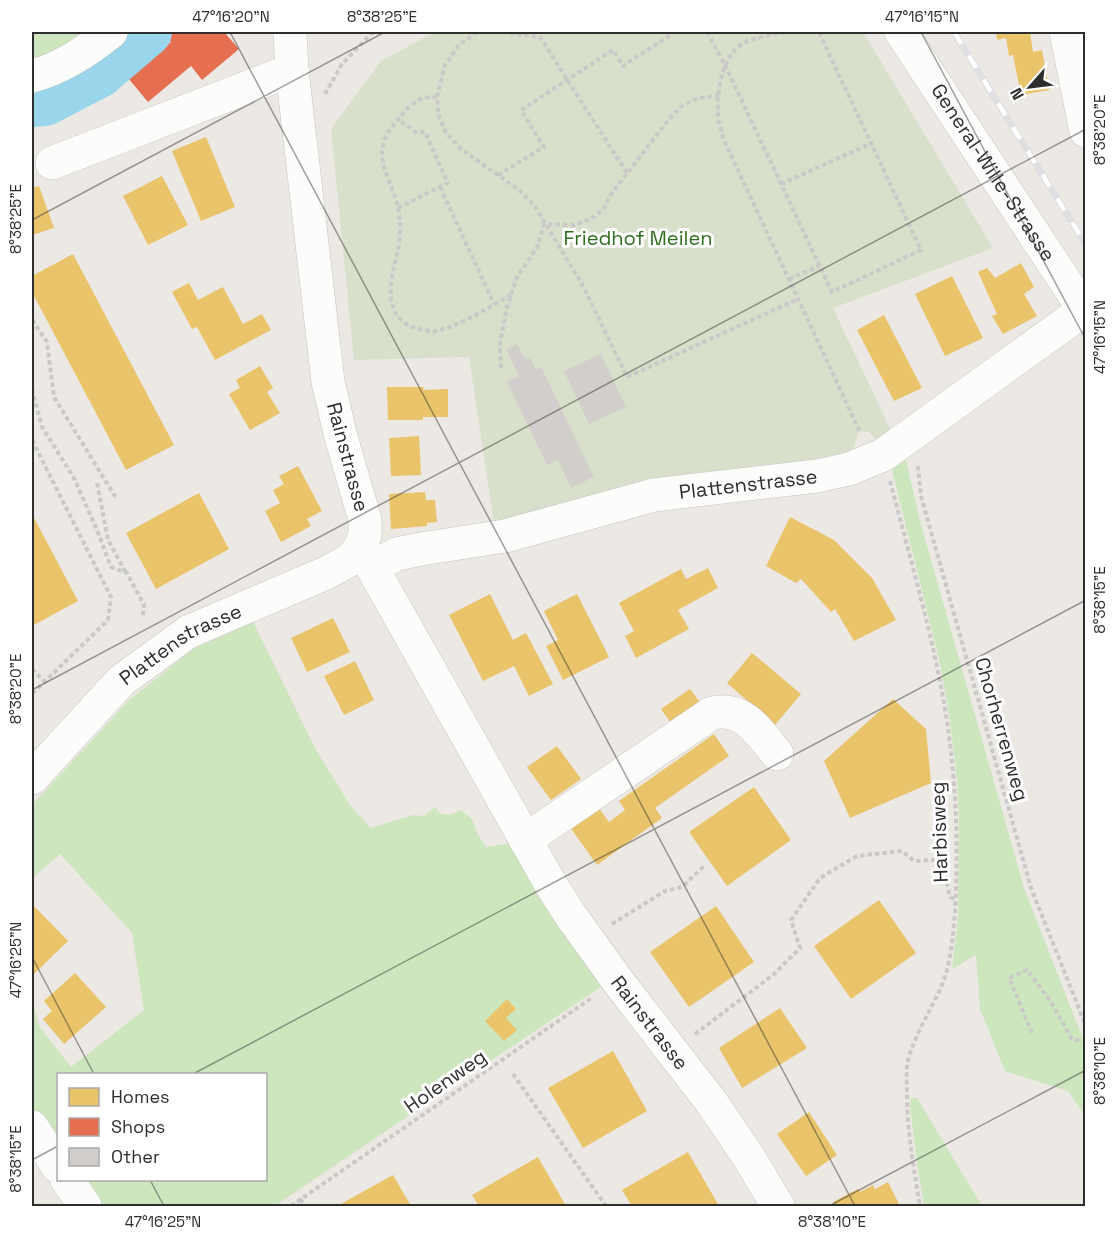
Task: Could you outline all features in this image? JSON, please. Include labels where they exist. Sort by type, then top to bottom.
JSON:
[{"type":"street","points":[[32,76],[65,64],[111,32]]},
{"type":"street","name":"Rainstrasse","points":[[290,32],[292,70],[328,382],[365,520],[365,559],[569,913],[617,980],[712,1103],[778,1206]]},
{"type":"street","name":"General-Wille-Strasse","points":[[901,32],[1085,312]]},
{"type":"street","points":[[1066,32],[1086,131]]},
{"type":"street","points":[[52,163],[292,70]]},
{"type":"street","name":"Plattenstrasse","points":[[32,778],[121,681],[188,632],[326,573],[348,561],[505,536],[654,495],[817,476],[849,469],[878,457],[1085,312]]},
{"type":"street","points":[[525,840],[712,712],[722,710],[734,712],[746,719],[760,732],[777,754]]},
{"type":"street","points":[[32,1127],[57,1165]]},
{"type":"street","points":[[68,1181],[85,1206]]},
{"type":"path","points":[[321,105],[342,64],[373,32]]},
{"type":"path","points":[[477,32],[469,34],[445,65],[437,97],[439,116],[446,133],[461,149],[519,190],[534,206],[582,284],[627,376],[798,299]]},
{"type":"path","points":[[502,32],[540,37],[627,173]]},
{"type":"path","points":[[498,175],[543,147],[521,110],[613,50],[623,66],[675,32]]},
{"type":"path","points":[[707,32],[725,65],[832,292],[921,250],[819,32]]},
{"type":"path","points":[[725,65],[732,52],[745,42],[785,32]]},
{"type":"path","name":"Harbisweg","points":[[725,65],[719,95],[718,117],[723,138],[798,299],[878,457],[937,663],[948,727],[955,811],[955,899],[948,966],[942,986],[912,1048],[907,1066],[907,1120],[920,1206]]},
{"type":"path","points":[[544,224],[574,225],[591,219],[603,210],[627,173],[682,105],[696,99],[719,95]]},
{"type":"path","points":[[437,97],[421,98],[404,112],[386,134],[382,147],[384,166],[398,208],[400,232],[399,251],[392,279],[393,308],[399,319],[407,325],[435,331],[454,325],[511,296]]},
{"type":"path","points":[[398,119],[417,133],[424,132],[448,183],[398,208]]},
{"type":"path","points":[[781,184],[872,143]]},
{"type":"path","points":[[440,187],[494,304]]},
{"type":"path","points":[[501,368],[500,344],[507,308],[517,277],[538,246],[544,224]]},
{"type":"path","points":[[789,279],[819,266]]},
{"type":"path","points":[[32,320],[47,342],[54,397],[116,498]]},
{"type":"path","points":[[32,389],[42,427],[74,478],[98,530],[111,567],[127,573]]},
{"type":"path","name":"Chorherrenweg","points":[[914,432],[921,496],[1031,888],[1086,1026]]},
{"type":"path","points":[[32,440],[111,597],[108,620],[32,694]]},
{"type":"path","points":[[97,483],[108,540],[144,605],[143,616]]},
{"type":"path","points":[[32,669],[45,681]]},
{"type":"path","points":[[691,1037],[773,975],[800,948],[791,920],[820,878],[857,856],[902,851],[914,861],[936,860],[944,872],[950,897],[955,899]]},
{"type":"path","points":[[608,927],[665,891],[682,887],[704,866]]},
{"type":"path","points":[[1032,1033],[1010,978],[1027,970],[1051,1002],[1072,1039],[1086,1041]]},
{"type":"path","name":"Holenweg","points":[[291,1206],[617,980]]},
{"type":"path","points":[[513,1074],[606,1206]]},
{"type":"path","points":[[300,1199],[306,1206]]},
{"type":"green space","points":[[32,32],[90,32],[32,65]]},
{"type":"green space","name":"Friedhof Meilen","points":[[435,32],[863,32],[993,248],[833,308],[894,437],[877,440],[869,432],[859,431],[852,453],[494,523],[469,357],[354,360],[331,129],[381,61]]},
{"type":"green space","points":[[905,456],[920,521],[1024,888],[1085,1044],[1085,1116],[1068,1091],[1005,1071],[980,1009],[976,955],[952,969],[958,918],[957,780],[940,663],[890,462]]},
{"type":"green space","points":[[253,622],[316,750],[350,805],[371,828],[413,815],[424,816],[435,807],[439,813],[450,815],[461,810],[472,819],[486,847],[517,842],[608,982],[275,1206],[98,1206],[81,1181],[267,1181],[267,1073],[57,1073],[57,1146],[32,1108],[32,1000],[39,1026],[71,1067],[144,1010],[132,933],[60,854],[32,879],[32,805],[128,701],[193,649]]},
{"type":"green space","points":[[911,1098],[917,1098],[982,1206],[924,1206],[917,1165]]},
{"type":"building: Homes","points":[[996,32],[1030,32],[1033,52],[1042,50],[1049,90],[1021,95],[1013,55],[1009,56],[1006,38],[997,40]]},
{"type":"building: Homes","points":[[206,137],[235,207],[201,221],[172,151]]},
{"type":"building: Homes","points":[[162,176],[188,225],[148,245],[123,196]]},
{"type":"building: Homes","points":[[39,186],[54,228],[32,235],[32,188]]},
{"type":"building: Homes","points":[[73,254],[174,445],[126,470],[32,292],[32,276]]},
{"type":"building: Homes","points":[[1021,263],[1034,287],[1024,294],[1037,316],[1003,334],[992,316],[997,314],[978,272],[987,268],[995,278]]},
{"type":"building: Homes","points":[[952,276],[983,338],[945,356],[915,294]]},
{"type":"building: Homes","points":[[189,283],[198,300],[223,287],[243,324],[262,314],[271,330],[215,360],[197,327],[192,329],[172,292]]},
{"type":"building: Homes","points":[[884,315],[922,388],[894,401],[857,330]]},
{"type":"building: Homes","points":[[260,366],[273,388],[267,392],[280,413],[250,430],[229,394],[240,388],[236,380]]},
{"type":"building: Homes","points":[[387,387],[424,387],[423,390],[448,389],[448,417],[388,420]]},
{"type":"building: Homes","points":[[419,436],[421,475],[391,476],[389,438]]},
{"type":"building: Homes","points":[[298,466],[322,511],[307,519],[311,526],[281,542],[265,511],[280,503],[273,490],[284,484],[279,476]]},
{"type":"building: Homes","points":[[425,492],[426,500],[435,500],[437,522],[427,523],[427,526],[391,529],[389,494]]},
{"type":"building: Homes","points":[[199,493],[229,549],[156,589],[126,533]]},
{"type":"building: Homes","points":[[32,514],[78,601],[32,626]]},
{"type":"building: Homes","points":[[790,517],[834,540],[872,578],[896,620],[854,641],[835,609],[831,612],[801,579],[796,583],[766,566]]},
{"type":"building: Homes","points":[[708,568],[718,588],[678,610],[689,629],[636,658],[625,636],[634,631],[619,603],[681,569],[686,579]]},
{"type":"building: Homes","points":[[490,594],[513,640],[526,633],[553,684],[529,696],[514,666],[483,681],[449,615]]},
{"type":"building: Homes","points":[[577,594],[609,657],[563,680],[546,646],[558,640],[544,611]]},
{"type":"building: Homes","points":[[333,618],[350,652],[307,672],[291,638]]},
{"type":"building: Homes","points":[[752,653],[801,694],[775,725],[727,683]]},
{"type":"building: Homes","points":[[355,661],[374,700],[344,715],[324,676]]},
{"type":"building: Homes","points":[[690,689],[704,708],[675,729],[661,709]]},
{"type":"building: Homes","points":[[893,699],[926,729],[931,783],[850,818],[824,761]]},
{"type":"building: Homes","points":[[714,734],[729,756],[655,808],[662,818],[597,865],[570,827],[598,807],[609,822],[625,810],[619,801]]},
{"type":"building: Homes","points":[[557,746],[581,779],[551,800],[527,767]]},
{"type":"building: Homes","points":[[754,787],[791,840],[727,886],[689,832]]},
{"type":"building: Homes","points":[[879,900],[916,953],[851,999],[814,946]]},
{"type":"building: Homes","points":[[32,904],[68,941],[34,974],[32,972]]},
{"type":"building: Homes","points":[[716,906],[754,962],[689,1007],[650,952]]},
{"type":"building: Homes","points":[[75,973],[106,1007],[64,1044],[43,1019],[52,1011],[44,1001]]},
{"type":"building: Homes","points":[[507,999],[516,1009],[506,1018],[517,1030],[504,1041],[485,1021]]},
{"type":"building: Homes","points":[[780,1008],[807,1048],[742,1088],[719,1048]]},
{"type":"building: Homes","points":[[613,1051],[647,1111],[583,1148],[548,1088]]},
{"type":"building: Homes","points":[[809,1112],[837,1155],[806,1176],[777,1134]]},
{"type":"building: Homes","points":[[688,1152],[719,1206],[632,1206],[622,1190]]},
{"type":"building: Homes","points":[[538,1157],[566,1206],[479,1206],[472,1195]]},
{"type":"building: Homes","points":[[393,1175],[411,1206],[337,1206]]},
{"type":"building: Homes","points":[[888,1182],[900,1206],[835,1206],[833,1202],[858,1189],[860,1192],[873,1185],[875,1189]]},
{"type":"building: Shops","points":[[162,32],[224,32],[239,49],[202,80],[191,66],[148,102],[128,78],[171,42]]},
{"type":"building: Other","points":[[517,344],[525,359],[530,357],[536,370],[541,367],[594,477],[571,488],[558,460],[547,465],[507,382],[519,376],[506,349]]},
{"type":"building: Other","points":[[601,354],[626,407],[589,424],[564,371]]},
{"type":"building: Other","points":[[1018,791],[1021,801],[1016,803],[1013,793]]},
{"type":"waterway","points":[[32,103],[45,102],[99,74],[148,32]]},
{"type":"railway","points":[[954,32],[1086,245]]}]
